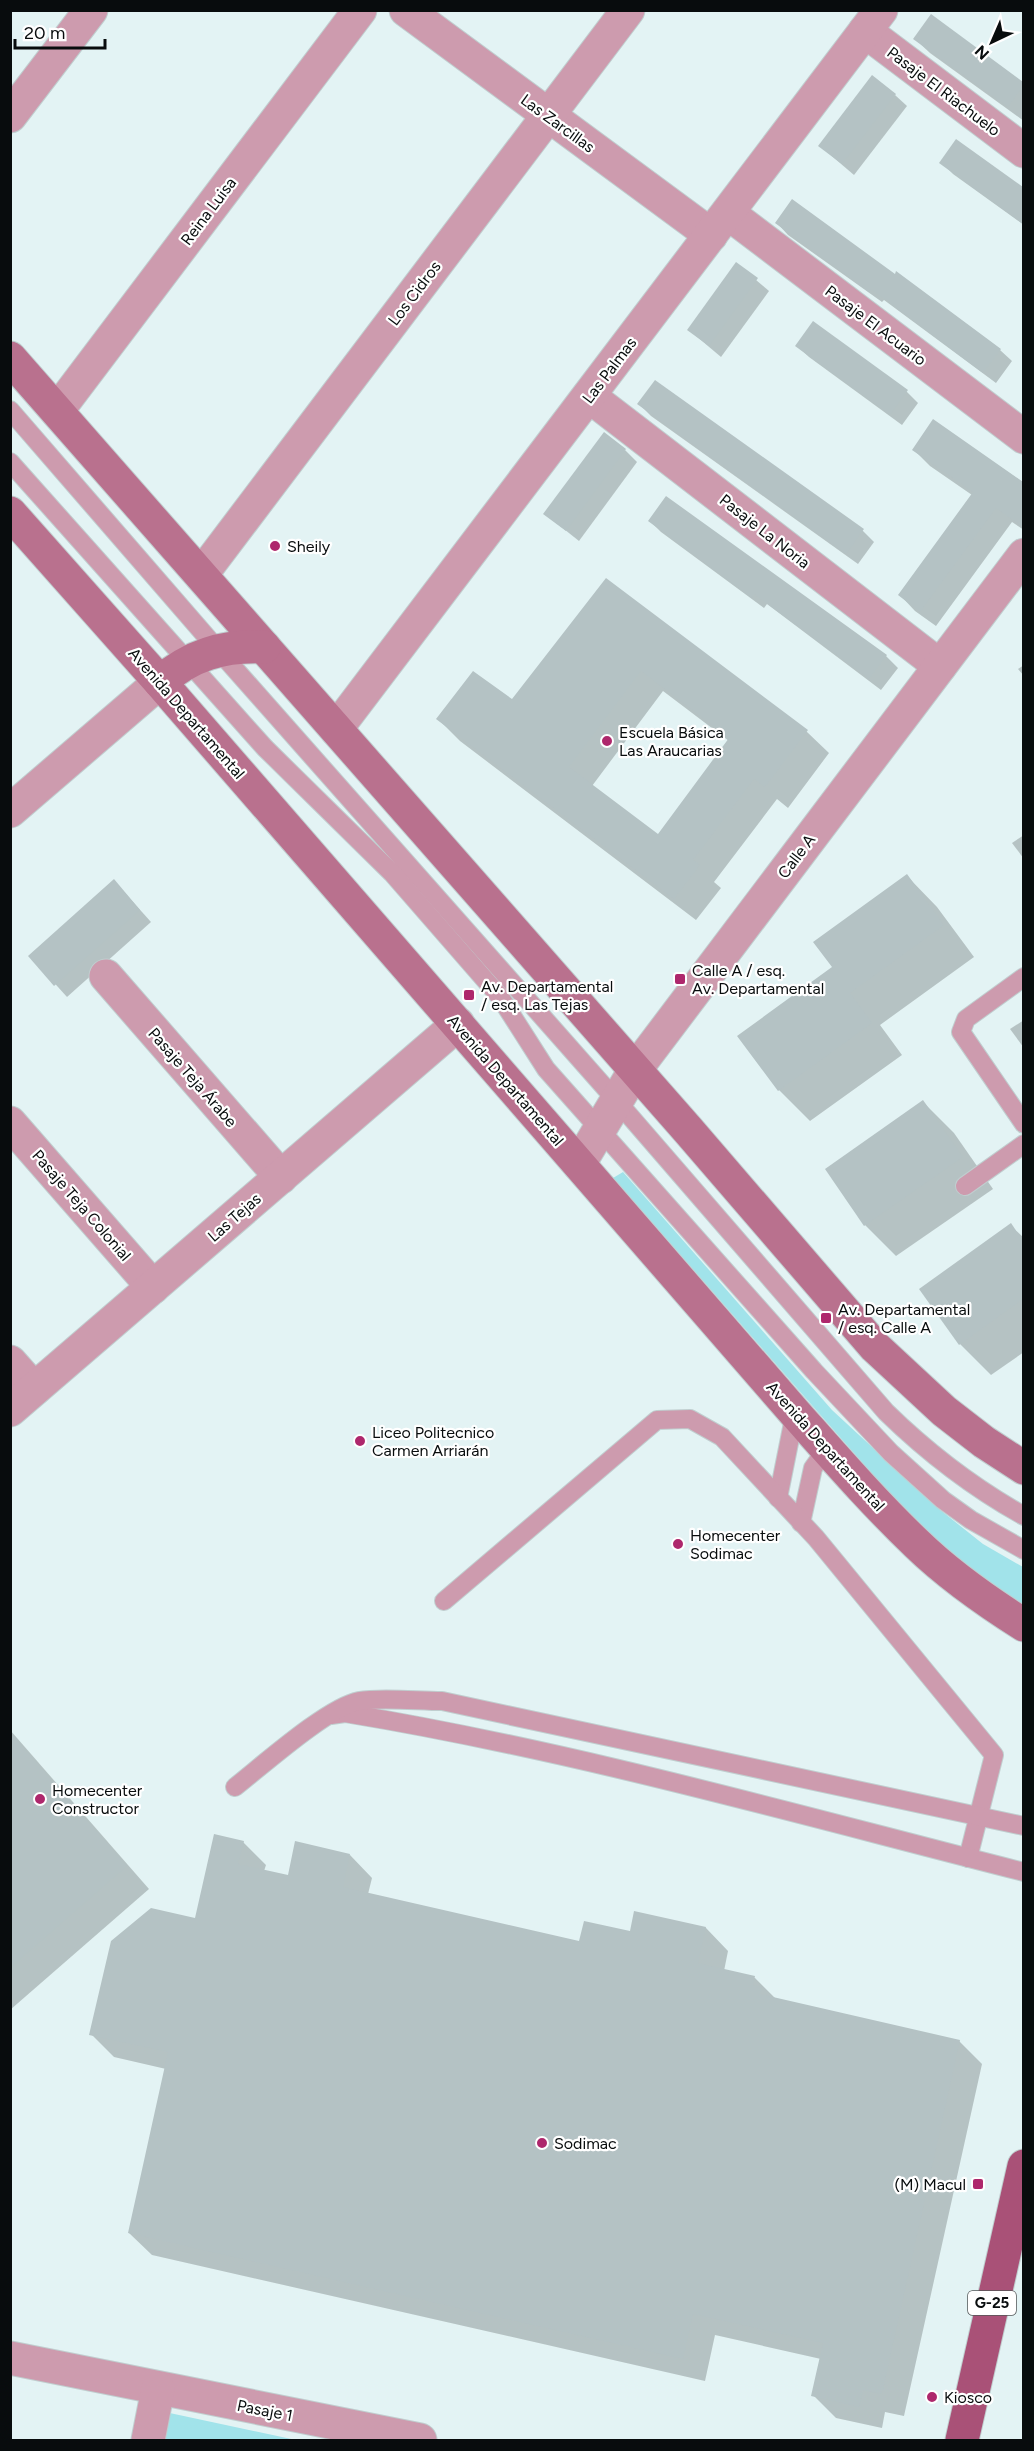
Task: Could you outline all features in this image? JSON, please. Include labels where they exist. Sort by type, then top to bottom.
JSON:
[{"type":"main road","points":[[10,358],[876,1347],[944,1411],[1022,1466]]},
{"type":"main road","name":"Avenida Departamental","points":[[10,513],[160,682],[836,1459],[919,1546],[957,1578],[1023,1624]]},
{"type":"main road","points":[[160,682],[189,661],[219,650],[234,647],[264,647]]},
{"type":"main road","name":"G-25","points":[[962,2440],[1023,2166]]},
{"type":"street","points":[[10,116],[91,10]]},
{"type":"street","name":"Reina Luisa","points":[[57,411],[360,10]]},
{"type":"street","name":"Las Zarcillas","points":[[406,10],[548,116],[719,224]]},
{"type":"street","name":"Los Cidros","points":[[201,575],[628,10]]},
{"type":"street","name":"Pasaje El Riachuelo","points":[[875,16],[1023,151]]},
{"type":"street","name":"Las Palmas","points":[[336,729],[875,16]]},
{"type":"street","name":"Pasaje El Acuario","points":[[719,224],[1023,437]]},
{"type":"street","name":"Pasaje La Noria","points":[[589,396],[940,666]]},
{"type":"street","name":"Calle A","points":[[579,1164],[635,1070],[1023,555]]},
{"type":"street","points":[[10,811],[160,682]]},
{"type":"street","name":"Pasaje Teja Árabe","points":[[106,976],[280,1177]]},
{"type":"street","name":"Las Tejas","points":[[22,1400],[458,1024]]},
{"type":"street","name":"Pasaje Teja Colonial","points":[[10,1123],[153,1287]]},
{"type":"street","points":[[10,1362],[22,1400]]},
{"type":"street","name":"Pasaje 1","points":[[10,2358],[372,2436],[420,2440]]},
{"type":"street","points":[[148,2440],[158,2389]]},
{"type":"lane","points":[[10,410],[616,1100],[886,1412],[918,1444],[953,1472],[1023,1516]]},
{"type":"lane","points":[[10,462],[265,748],[392,873],[495,991],[546,1069],[814,1371],[916,1477],[971,1520],[1023,1550]]},
{"type":"lane","points":[[1023,977],[966,1019],[961,1032],[1023,1124]]},
{"type":"lane","points":[[965,1186],[1023,1144]]},
{"type":"lane","points":[[778,1498],[795,1413]]},
{"type":"lane","points":[[444,1601],[657,1420],[690,1419],[722,1437],[801,1523],[846,1574],[994,1755],[968,1858]]},
{"type":"lane","points":[[801,1523],[813,1468],[818,1461],[836,1459]]},
{"type":"lane","points":[[235,1787],[329,1715],[348,1704],[362,1700],[442,1701],[1023,1826]]},
{"type":"lane","points":[[442,1701],[444,1730]]},
{"type":"lane","points":[[329,1715],[345,1713],[444,1730],[747,1800],[1023,1872]]},
{"type":"shaded area","points":[[623,1172],[832,1410],[939,1509],[983,1544],[1023,1567],[1023,1607],[977,1576],[916,1524],[613,1178]]},
{"type":"shaded area","points":[[165,2412],[296,2440],[159,2440]]},
{"type":"building","points":[[931,14],[1023,82],[1023,86],[1008,107],[913,39]]},
{"type":"building","points":[[872,75],[896,94],[842,164],[818,146]]},
{"type":"building","points":[[956,139],[1023,187],[1023,224],[939,163]]},
{"type":"building","points":[[792,199],[895,274],[896,271],[1001,349],[983,373],[871,289],[869,292],[775,223]]},
{"type":"building","points":[[736,262],[758,278],[709,346],[687,330]]},
{"type":"building","points":[[813,321],[908,390],[890,415],[795,346]]},
{"type":"building","points":[[655,380],[864,529],[846,554],[637,404]]},
{"type":"building","points":[[933,419],[1023,482],[1023,527],[996,508],[920,612],[898,595],[973,492],[912,450]]},
{"type":"building","points":[[604,432],[626,449],[566,531],[543,514]]},
{"type":"building","points":[[666,496],[887,655],[869,679],[754,594],[752,598],[648,521]]},
{"type":"building","points":[[606,578],[808,730],[765,787],[754,779],[693,860],[700,865],[674,899],[436,719],[473,671],[512,699]],"holes":[[[641,671],[729,738],[658,834],[569,767]]]},
{"type":"building","points":[[907,874],[944,925],[850,993],[872,1023],[778,1091],[737,1036],[832,967],[813,942]]},
{"type":"building","points":[[114,879],[140,910],[54,986],[28,956]]},
{"type":"building","points":[[923,1100],[963,1157],[864,1226],[825,1169]]},
{"type":"building","points":[[1011,1223],[1023,1241],[1023,1299],[959,1345],[919,1289]]},
{"type":"building","name":"Homecenter Constructor","points":[[10,1732],[127,1866],[10,1968]]},
{"type":"building","name":"Sodimac","points":[[214,1834],[244,1841],[238,1864],[288,1875],[295,1841],[350,1854],[343,1887],[579,1941],[584,1921],[630,1931],[634,1911],[706,1927],[698,1963],[755,1976],[753,1985],[762,1987],[760,1994],[960,2040],[882,2394],[863,2390],[859,2407],[811,2396],[823,2343],[693,2314],[683,2359],[128,2233],[168,2052],[89,2035],[111,1941],[151,1908],[195,1918]]},
{"type":"place","name":"Sheily","points":[[275,546]]},
{"type":"place","name":"Escuela Básica Las Araucarias","points":[[607,741]]},
{"type":"place","name":"Calle A / esq. Av. Departamental","points":[[680,979]]},
{"type":"place","name":"Av. Departamental / esq. Las Tejas","points":[[469,995]]},
{"type":"place","name":"Av. Departamental / esq. Calle A","points":[[826,1318]]},
{"type":"place","name":"Liceo Politecnico Carmen Arriarán","points":[[360,1441]]},
{"type":"place","name":"Homecenter Sodimac","points":[[678,1544]]},
{"type":"place","name":"Homecenter Constructor","points":[[40,1799]]},
{"type":"place","name":"Sodimac","points":[[542,2143]]},
{"type":"place","name":"(M) Macul","points":[[978,2184]]},
{"type":"place","name":"Kiosco","points":[[932,2397]]}]
